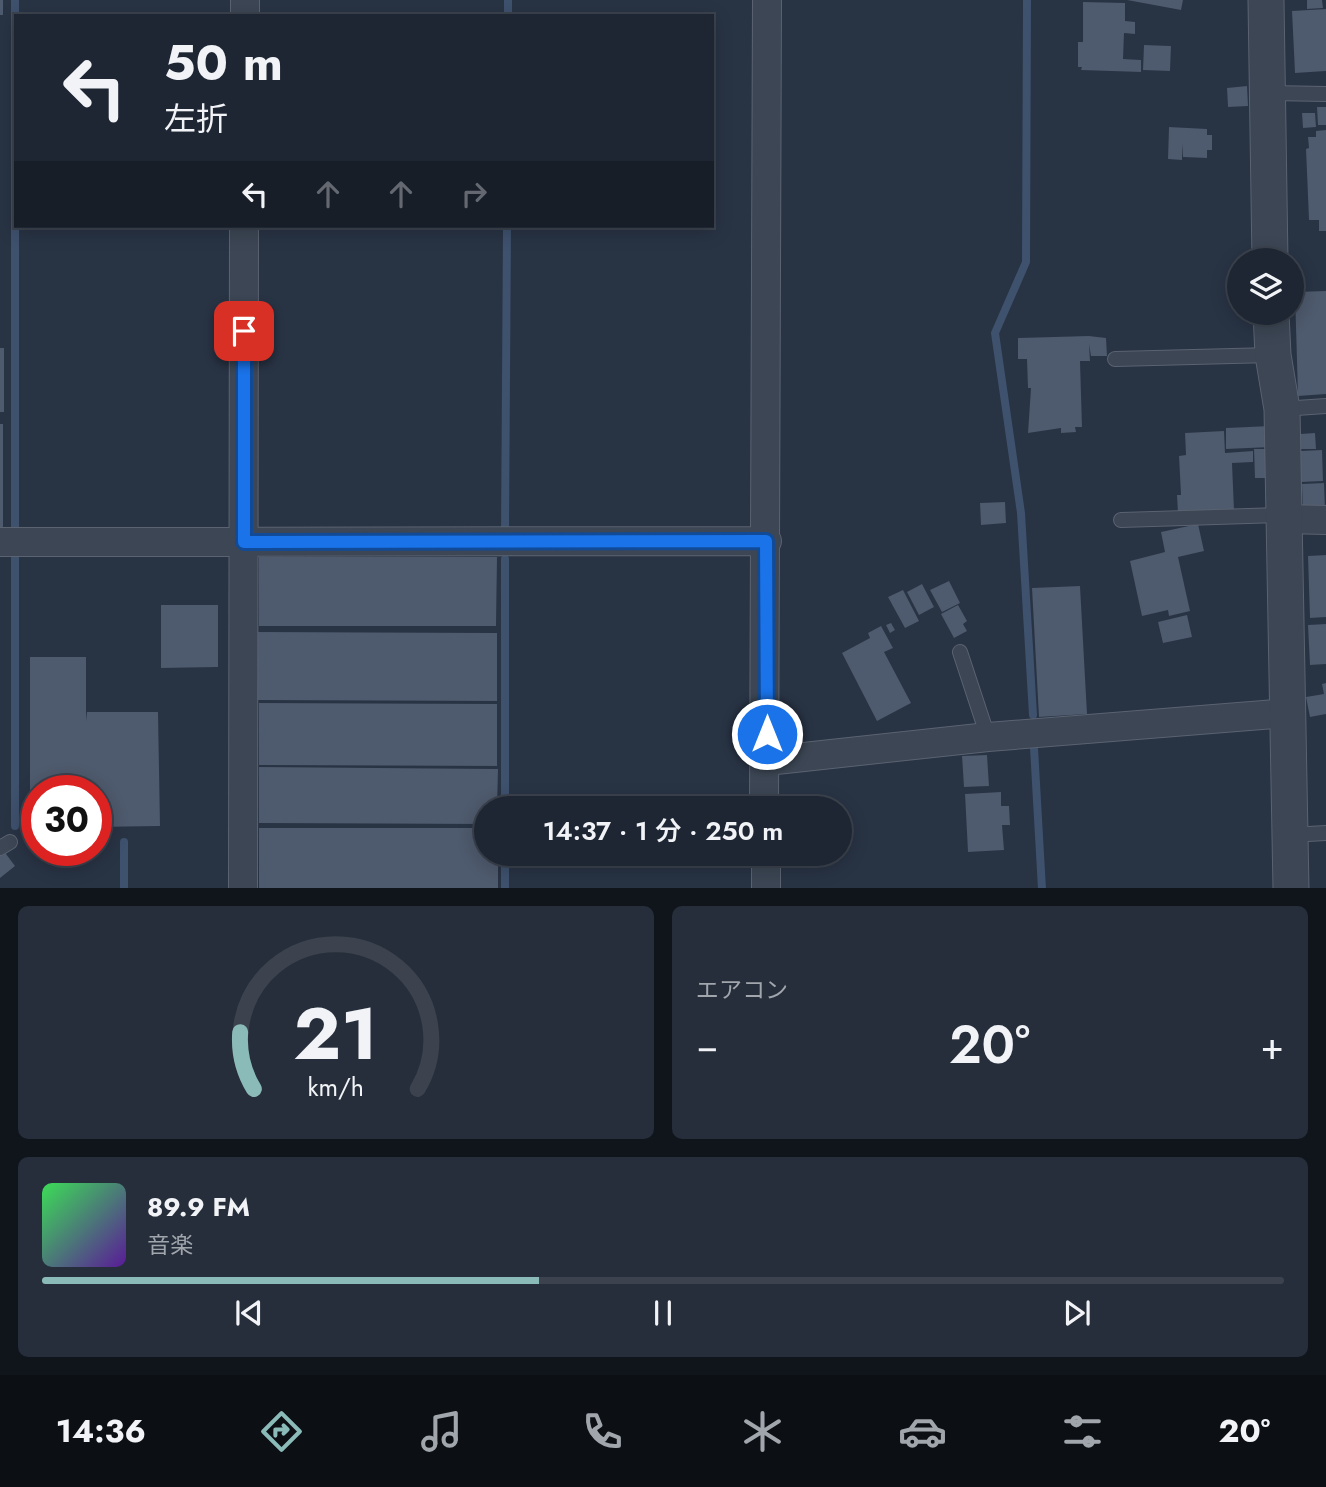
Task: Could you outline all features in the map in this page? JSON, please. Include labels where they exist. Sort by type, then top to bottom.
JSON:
[{"type":"street","points":[[765,796],[767,761],[767,0]]},
{"type":"street","points":[[1266,0],[1270,248]]},
{"type":"street","points":[[243,888],[244,228]]},
{"type":"street","points":[[1272,325],[1273,355],[1282,409],[1291,888]]},
{"type":"street","points":[[1285,517],[1326,520]]},
{"type":"street","points":[[0,542],[766,541]]},
{"type":"street","points":[[767,761],[988,737],[1288,713]]},
{"type":"street","points":[[766,866],[766,888]]},
{"type":"lane","points":[[1268,93],[1326,93]]},
{"type":"lane","points":[[1115,359],[1273,355]]},
{"type":"lane","points":[[1282,409],[1326,405]]},
{"type":"lane","points":[[1121,520],[1285,517]]},
{"type":"lane","points":[[960,652],[988,737]]},
{"type":"lane","points":[[1290,835],[1326,833]]},
{"type":"building","points":[[0,0],[3,0],[3,15],[0,15]]},
{"type":"building","points":[[1127,0],[1183,0],[1181,10]]},
{"type":"building","points":[[1307,0],[1322,0],[1323,8],[1307,9]]},
{"type":"building","points":[[1083,2],[1125,3],[1125,21],[1135,22],[1135,34],[1124,33],[1123,59],[1141,60],[1141,72],[1081,70],[1082,67],[1078,67],[1078,42],[1083,42]]},
{"type":"building","points":[[1326,9],[1326,71],[1295,73],[1292,11]]},
{"type":"building","points":[[1144,45],[1171,46],[1170,71],[1143,70]]},
{"type":"building","points":[[1247,86],[1248,106],[1228,107],[1227,88]]},
{"type":"building","points":[[1317,107],[1326,107],[1326,125],[1318,125]]},
{"type":"building","points":[[1302,113],[1315,113],[1316,127],[1303,128]]},
{"type":"building","points":[[1169,127],[1207,129],[1207,135],[1212,135],[1212,150],[1207,150],[1207,158],[1183,157],[1182,144],[1182,160],[1168,159]]},
{"type":"building","points":[[1326,130],[1326,231],[1319,231],[1319,220],[1309,220],[1306,149],[1309,148],[1308,137],[1316,137],[1316,131]]},
{"type":"building","points":[[1326,291],[1326,394],[1298,396],[1296,325],[1304,325],[1304,292]]},
{"type":"building","points":[[1018,338],[1106,338],[1107,356],[1091,356],[1089,344],[1090,361],[1080,361],[1082,427],[1075,427],[1076,432],[1061,433],[1061,428],[1028,433],[1031,388],[1028,388],[1027,359],[1018,359]]},
{"type":"building","points":[[0,348],[4,348],[4,412],[0,412]]},
{"type":"building","points":[[0,424],[3,424],[3,529],[0,529]]},
{"type":"building","points":[[1270,426],[1271,447],[1226,449],[1226,428]]},
{"type":"building","points":[[1224,431],[1225,453],[1253,451],[1253,462],[1232,463],[1234,510],[1178,513],[1177,495],[1181,495],[1179,456],[1186,455],[1185,433]]},
{"type":"building","points":[[1315,433],[1316,449],[1300,449],[1300,434]]},
{"type":"building","points":[[1254,449],[1270,449],[1271,478],[1255,478]]},
{"type":"building","points":[[1322,450],[1323,481],[1301,482],[1300,451]]},
{"type":"building","points":[[1324,483],[1325,510],[1303,511],[1302,484]]},
{"type":"building","points":[[1005,502],[1006,523],[981,525],[980,503]]},
{"type":"building","points":[[1198,524],[1204,551],[1178,557],[1190,611],[1169,616],[1168,610],[1142,616],[1130,561],[1165,552],[1161,532]]},
{"type":"building","points":[[1326,555],[1326,617],[1310,618],[1308,556]]},
{"type":"building","points":[[259,557],[497,557],[496,626],[259,626]]},
{"type":"building","points":[[949,581],[960,603],[942,612],[930,590]]},
{"type":"building","points":[[922,584],[934,607],[919,615],[907,592]]},
{"type":"building","points":[[1080,586],[1087,714],[1039,717],[1032,588]]},
{"type":"building","points":[[903,590],[919,621],[905,628],[888,597]]},
{"type":"building","points":[[161,605],[218,605],[218,667],[161,668]]},
{"type":"building","points":[[958,605],[967,621],[963,624],[967,631],[954,638],[941,614]]},
{"type":"building","points":[[1187,615],[1192,637],[1163,643],[1158,622]]},
{"type":"building","points":[[891,623],[895,630],[890,633],[886,625]]},
{"type":"building","points":[[1326,624],[1326,664],[1310,665],[1308,625]]},
{"type":"building","points":[[881,626],[893,648],[884,652],[911,703],[877,721],[842,653],[870,638],[868,633]]},
{"type":"building","points":[[258,632],[497,633],[497,701],[258,700]]},
{"type":"building","points":[[30,657],[86,657],[86,721],[87,712],[158,712],[160,826],[112,827],[112,775],[30,775]]},
{"type":"building","points":[[1326,683],[1326,714],[1310,717],[1306,697],[1324,694],[1322,684]]},
{"type":"building","points":[[259,703],[497,704],[497,766],[259,765]]},
{"type":"building","points":[[987,755],[989,786],[964,787],[962,756]]},
{"type":"building","points":[[259,767],[498,769],[497,796],[474,796],[474,824],[259,823]]},
{"type":"building","points":[[1001,792],[1001,806],[1009,806],[1010,825],[1002,825],[1004,850],[968,852],[965,794]]},
{"type":"building","points":[[259,828],[474,828],[474,866],[498,866],[498,888],[259,888]]},
{"type":"building","points":[[3,850],[15,866],[0,878],[0,853]]},
{"type":"waterway","points":[[15,0],[15,14]]},
{"type":"waterway","points":[[508,0],[508,14]]},
{"type":"waterway","points":[[1027,0],[1026,262],[995,333],[1021,513],[1033,715]]},
{"type":"waterway","points":[[15,228],[15,532]]},
{"type":"waterway","points":[[505,533],[507,228]]},
{"type":"waterway","points":[[15,551],[15,826]]},
{"type":"waterway","points":[[505,559],[505,796]]},
{"type":"waterway","points":[[1034,748],[1042,888]]},
{"type":"waterway","points":[[124,842],[124,888]]},
{"type":"waterway","points":[[505,866],[505,888]]},
{"type":"route","points":[[244,331],[244,542],[766,541],[767,734]]}]
